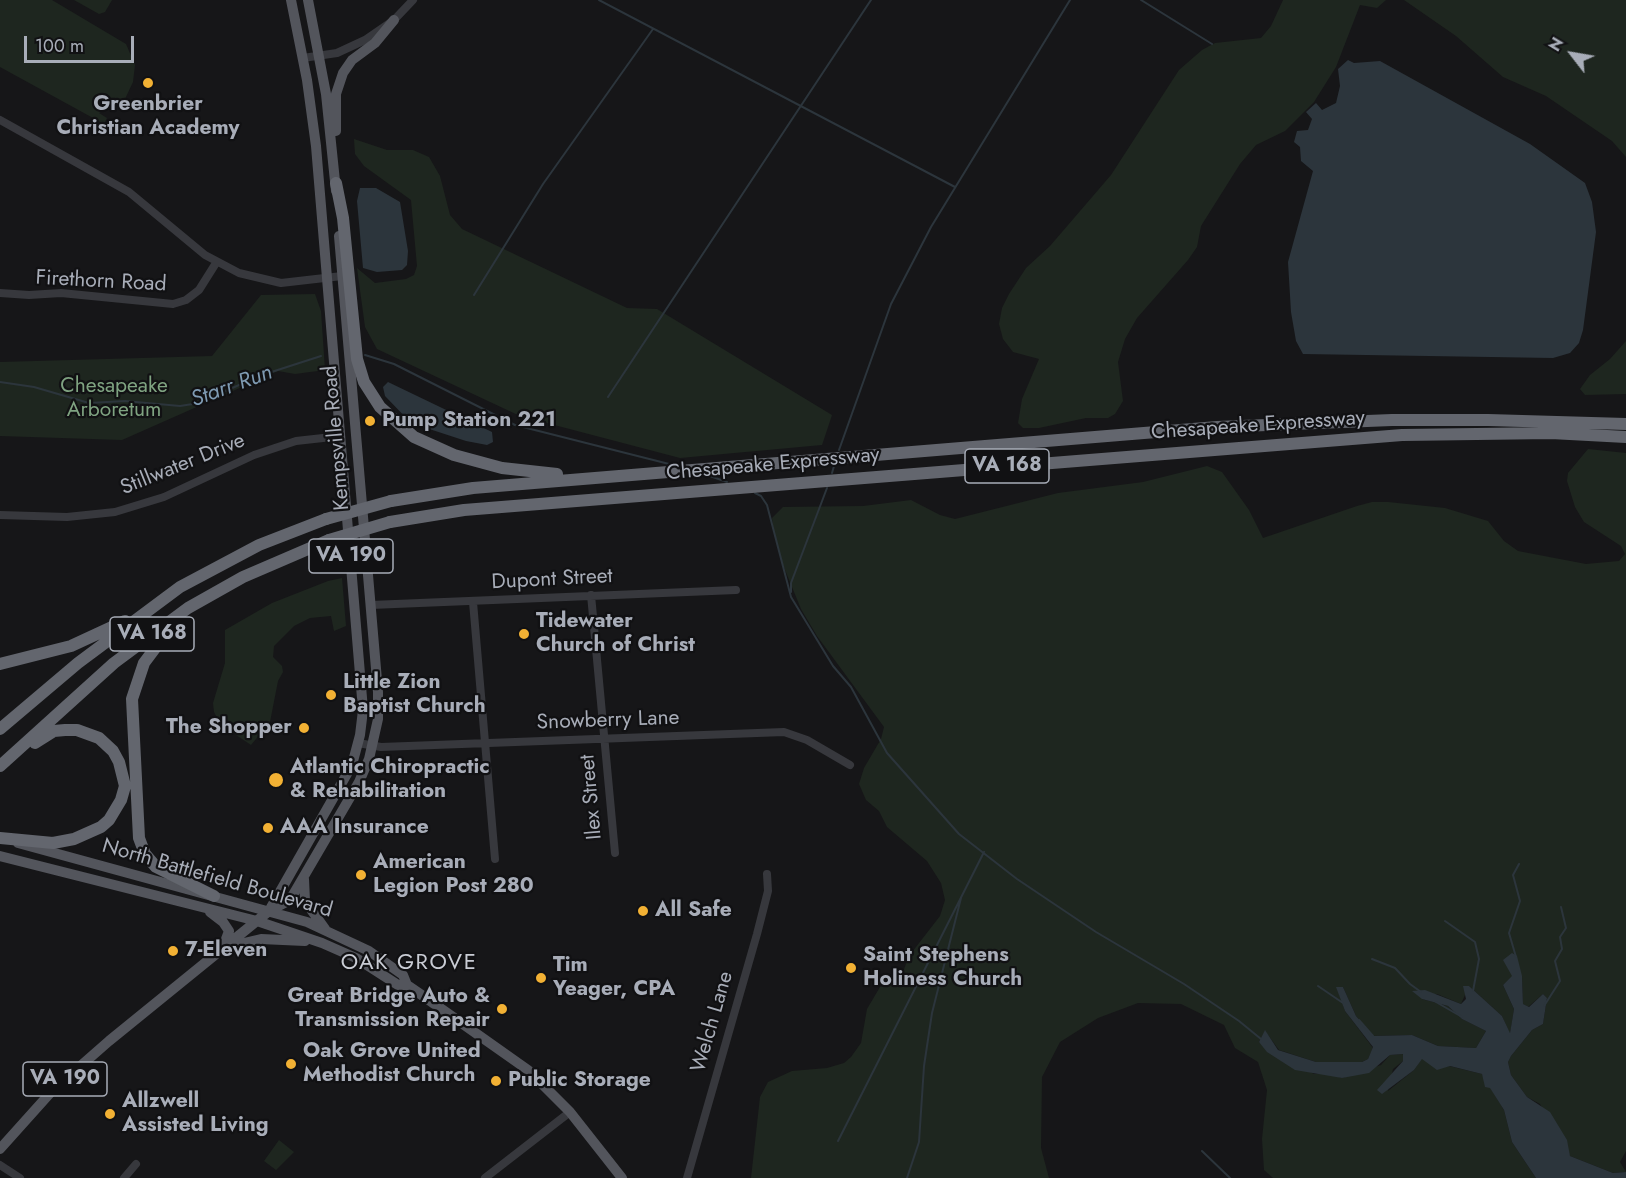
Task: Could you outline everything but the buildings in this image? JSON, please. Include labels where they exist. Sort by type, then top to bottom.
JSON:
[{"type":"highway","points":[[336,183],[343,218],[357,359],[371,395],[400,428],[454,455],[530,472],[569,474],[682,471]]},
{"type":"highway","name":"Chesapeake Expressway","points":[[0,729],[60,677],[152,606],[202,574],[259,545],[326,519],[391,501],[473,488],[1272,424],[1479,419],[1626,424]]},
{"type":"highway","name":"Chesapeake Expressway","points":[[0,767],[114,663],[197,602],[243,577],[329,540],[390,522],[476,509],[1391,436],[1551,433],[1626,437]]},
{"type":"highway","points":[[197,602],[168,629],[144,663],[132,699],[138,833],[145,854],[159,870],[214,896]]},
{"type":"highway","points":[[0,664],[71,646],[152,606]]},
{"type":"highway","points":[[0,767],[54,731],[77,730],[99,738],[113,751],[123,773],[125,786],[121,800],[109,820],[84,836],[53,843],[0,839]]},
{"type":"main road","name":"Kempsville Road","points":[[269,911],[341,785],[358,743],[363,722],[363,696],[316,147],[303,58],[291,0]]},
{"type":"main road","name":"Kempsville Road","points":[[269,911],[290,900],[359,782],[373,746],[378,705],[336,183],[320,57],[309,0]]},
{"type":"main road","points":[[333,158],[336,94],[340,79],[352,60],[375,43],[394,20]]},
{"type":"main road","points":[[341,436],[349,443],[354,478],[360,488]]},
{"type":"main road","name":"North Battlefield Boulevard","points":[[0,839],[269,911],[325,929],[390,965],[403,975],[407,986]]},
{"type":"main road","name":"North Battlefield Boulevard","points":[[0,856],[258,921],[322,943],[366,964],[398,985],[407,986],[513,1058],[570,1112],[622,1178]]},
{"type":"main road","points":[[304,878],[305,901],[325,929]]},
{"type":"main road","points":[[205,908],[223,922],[229,931],[222,950]]},
{"type":"main road","name":"VA 190","points":[[0,1149],[61,1083],[269,911]]},
{"type":"main road","points":[[222,950],[268,939],[322,943]]},
{"type":"street","points":[[303,58],[320,57],[352,47],[394,20],[413,0]]},
{"type":"street","points":[[0,120],[129,192],[216,262],[239,273],[273,282],[296,283],[342,276]]},
{"type":"street","name":"Firethorn Road","points":[[0,293],[28,295],[61,293],[173,304],[186,300],[199,290],[216,262]]},
{"type":"street","name":"Stillwater Drive","points":[[0,515],[67,517],[115,512],[164,497],[264,452],[296,441],[341,436]]},
{"type":"street","name":"Dupont Street","points":[[371,605],[736,590]]},
{"type":"street","name":"Ilex Street","points":[[591,595],[615,853]]},
{"type":"street","points":[[472,602],[495,859]]},
{"type":"street","name":"Snowberry Lane","points":[[358,743],[373,746],[784,732],[807,740],[850,765]]},
{"type":"street","name":"Welch Lane","points":[[687,1178],[757,934],[768,891],[767,874]]},
{"type":"street","points":[[485,1178],[570,1112]]},
{"type":"street","points":[[124,1178],[136,1164]]},
{"type":"street","points":[[0,1165],[20,1178]]},
{"type":"green space","points":[[0,0],[52,0],[126,44],[135,65],[133,82],[125,99],[99,113],[107,118],[104,124],[0,67]]},
{"type":"green space","points":[[74,0],[112,0],[105,12],[99,14]]},
{"type":"green space","points":[[1283,0],[1386,0],[1377,8],[1360,5],[1336,67],[1314,102],[1285,131],[1256,145],[1240,164],[1201,226],[1197,247],[1137,318],[1125,339],[1118,362],[1123,401],[1115,414],[1108,418],[1086,418],[1039,428],[1023,428],[1018,423],[1022,399],[1039,359],[1013,352],[1003,339],[999,324],[1002,308],[1009,294],[1026,268],[1050,246],[1111,175],[1179,70],[1202,50],[1215,43],[1261,38],[1271,26]]},
{"type":"green space","points":[[1404,0],[1626,0],[1626,157],[1612,141],[1546,96],[1503,77],[1456,36]]},
{"type":"green space","points":[[354,139],[387,150],[413,150],[429,157],[440,176],[450,215],[462,229],[627,308],[657,309],[832,415],[822,445],[680,458],[520,416],[377,349],[365,327],[357,268],[375,283],[406,279],[414,275],[417,266],[411,200],[364,166],[355,154]]},
{"type":"green space","name":"Chesapeake Arboretum","points":[[315,294],[321,311],[325,370],[295,374],[278,371],[122,440],[0,436],[0,362],[212,356],[261,295]]},
{"type":"green space","points":[[1626,341],[1626,394],[1585,395],[1580,389],[1590,375],[1610,359]]},
{"type":"green space","points":[[1588,449],[1626,453],[1626,1151],[1620,1162],[1626,1172],[1613,1173],[1570,1156],[1540,1104],[1527,1097],[1511,1075],[1508,1062],[1532,1030],[1543,1024],[1547,998],[1543,994],[1528,1007],[1523,1004],[1522,976],[1512,977],[1503,985],[1514,1009],[1510,1034],[1502,1016],[1469,986],[1461,1004],[1437,994],[1422,999],[1448,1006],[1462,1019],[1486,1031],[1476,1048],[1438,1046],[1412,1035],[1373,1036],[1356,1016],[1343,987],[1337,987],[1345,1011],[1373,1048],[1368,1059],[1362,1062],[1316,1062],[1279,1050],[1265,1031],[1259,1042],[1314,1074],[1330,1074],[1342,1078],[1381,1065],[1390,1055],[1403,1054],[1403,1061],[1393,1069],[1388,1091],[1414,1070],[1422,1058],[1443,1067],[1449,1066],[1482,1074],[1504,1110],[1512,1142],[1536,1178],[1273,1178],[1264,1170],[1262,1139],[1267,1090],[1258,1062],[1235,1048],[1224,1025],[1181,1004],[1138,1003],[1098,1018],[1060,1042],[1042,1077],[1041,1148],[1049,1178],[751,1178],[760,1097],[768,1082],[792,1071],[827,1068],[844,1063],[851,1057],[861,1043],[867,1009],[880,987],[889,985],[903,972],[909,956],[940,916],[945,900],[941,883],[927,861],[887,827],[879,811],[866,800],[859,784],[864,768],[881,739],[884,727],[817,636],[801,609],[783,565],[774,534],[772,518],[783,507],[863,506],[911,500],[940,515],[955,519],[1058,493],[1143,482],[1207,466],[1222,472],[1249,510],[1263,538],[1357,506],[1372,502],[1388,502],[1445,508],[1488,521],[1504,541],[1518,551],[1586,564],[1619,561],[1625,554],[1621,546],[1584,522],[1575,507],[1567,481],[1568,473]]},
{"type":"green space","points":[[342,578],[346,626],[334,631],[331,616],[310,618],[294,626],[274,646],[273,657],[282,666],[283,672],[278,681],[270,722],[251,745],[230,731],[218,720],[214,712],[213,703],[225,663],[225,630],[272,603],[328,581]]},
{"type":"green space","points":[[279,1140],[294,1152],[276,1170],[264,1161]]},
{"type":"shaded area","points":[[1348,60],[1354,63],[1380,61],[1530,144],[1585,183],[1592,202],[1596,232],[1583,330],[1579,343],[1570,353],[1553,358],[1303,354],[1296,341],[1291,312],[1288,262],[1313,171],[1301,161],[1300,147],[1294,142],[1297,131],[1308,130],[1312,119],[1306,112],[1316,103],[1322,110],[1336,103],[1340,86],[1338,69]]},
{"type":"shaded area","points":[[360,188],[376,188],[400,202],[408,251],[407,265],[402,270],[377,272],[363,268],[357,201]]},
{"type":"shaded area","points":[[388,382],[492,432],[493,442],[487,445],[466,441],[411,423],[385,396],[383,387]]},
{"type":"shaded area","points":[[1512,953],[1517,956],[1522,976],[1523,1004],[1529,1007],[1543,994],[1547,998],[1543,1024],[1532,1030],[1508,1062],[1511,1075],[1527,1097],[1550,1112],[1567,1140],[1570,1156],[1613,1173],[1626,1172],[1626,1178],[1536,1178],[1512,1142],[1504,1110],[1490,1088],[1485,1087],[1482,1074],[1450,1066],[1437,1070],[1422,1059],[1414,1070],[1382,1094],[1377,1090],[1403,1061],[1403,1054],[1390,1055],[1369,1073],[1342,1078],[1295,1070],[1267,1052],[1259,1042],[1265,1030],[1278,1050],[1316,1062],[1362,1062],[1368,1059],[1373,1047],[1345,1011],[1336,987],[1343,987],[1356,1016],[1373,1036],[1412,1035],[1438,1046],[1476,1048],[1486,1031],[1462,1019],[1448,1006],[1422,999],[1412,991],[1425,990],[1461,1004],[1466,999],[1463,986],[1469,986],[1502,1016],[1510,1033],[1514,1009],[1503,985],[1512,976],[1503,960]]},
{"type":"waterway","points":[[599,0],[955,187]]},
{"type":"waterway","points":[[608,397],[871,0]]},
{"type":"waterway","points":[[839,450],[891,304],[931,227],[1070,0]]},
{"type":"waterway","points":[[1141,0],[1212,44]]},
{"type":"waterway","points":[[474,295],[543,184],[653,29]]},
{"type":"waterway","points":[[365,355],[394,364],[515,425],[677,466]]},
{"type":"waterway","name":"Starr Run","points":[[0,382],[34,387],[89,403],[125,401],[180,406],[199,403],[259,376],[321,356]]},
{"type":"waterway","points":[[832,473],[834,466]]},
{"type":"waterway","points":[[707,475],[727,482]]},
{"type":"waterway","points":[[791,592],[791,583],[827,488]]},
{"type":"waterway","points":[[755,493],[761,496],[767,505],[791,597],[833,666],[851,687],[887,753],[959,834],[1017,879],[1096,932],[1184,984],[1239,1021],[1261,1039]]},
{"type":"waterway","points":[[838,1141],[984,852]]},
{"type":"waterway","points":[[1516,957],[1509,933],[1520,901],[1513,875],[1519,864]]},
{"type":"waterway","points":[[907,1178],[919,1142],[924,1066],[932,1013],[961,898]]},
{"type":"waterway","points":[[1544,1006],[1560,981],[1555,961],[1562,949],[1560,937],[1566,928],[1561,907]]},
{"type":"waterway","points":[[1445,921],[1475,942],[1479,959],[1473,991]]},
{"type":"waterway","points":[[1372,959],[1395,968],[1421,992]]},
{"type":"waterway","points":[[1318,986],[1343,1003]]},
{"type":"waterway","points":[[1436,1002],[1462,1017]]},
{"type":"waterway","points":[[1359,1020],[1373,1036]]},
{"type":"waterway","points":[[1202,1151],[1230,1178]]},
{"type":"place","name":"Greenbrier Christian Academy","points":[[148,83]]},
{"type":"place","name":"Pump Station 221","points":[[370,421]]},
{"type":"place","name":"Tidewater Church of Christ","points":[[524,634]]},
{"type":"place","name":"Little Zion Baptist Church","points":[[331,695]]},
{"type":"place","name":"The Shopper","points":[[304,728]]},
{"type":"place","name":"Atlantic Chiropractic & Rehabilitation","points":[[276,780]]},
{"type":"place","name":"AAA Insurance","points":[[268,828]]},
{"type":"place","name":"American Legion Post 280","points":[[361,875]]},
{"type":"place","name":"All Safe","points":[[643,911]]},
{"type":"place","name":"7-Eleven","points":[[173,951]]},
{"type":"place","name":"Saint Stephens Holiness Church","points":[[851,968]]},
{"type":"place","name":"Tim Yeager, CPA","points":[[541,978]]},
{"type":"place","name":"Great Bridge Auto & Transmission Repair","points":[[502,1009]]},
{"type":"place","name":"Oak Grove United Methodist Church","points":[[291,1064]]},
{"type":"place","name":"Public Storage","points":[[496,1081]]},
{"type":"place","name":"Allzwell Assisted Living","points":[[110,1114]]},
{"type":"district","name":"OAK GROVE","points":[[409,964]]}]
